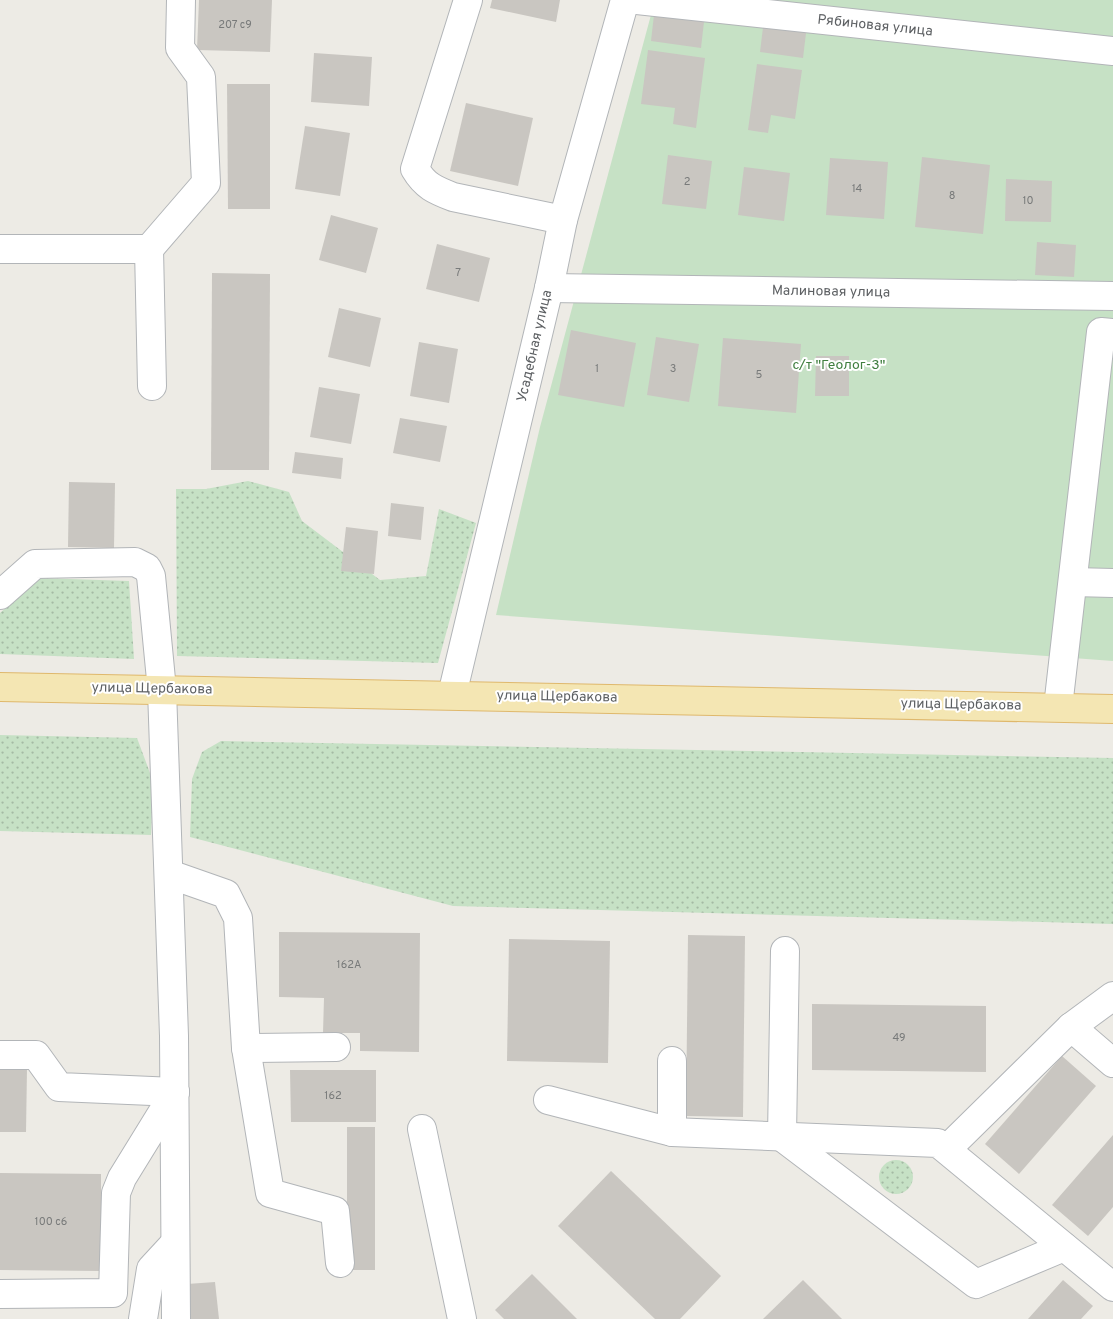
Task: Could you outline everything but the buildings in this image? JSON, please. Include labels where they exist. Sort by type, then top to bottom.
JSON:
[{"type":"main road","name":"улица Щербакова","points":[[0,686],[1113,708]]},
{"type":"street","points":[[152,386],[149,249],[206,183],[201,77],[180,48],[181,0]]},
{"type":"street","points":[[468,0],[415,169],[422,181],[453,197],[563,220]]},
{"type":"street","name":"Усадебная улица","points":[[452,695],[549,288],[563,220],[625,0]]},
{"type":"street","name":"Рябиновая улица","points":[[637,0],[1113,51]]},
{"type":"street","points":[[0,249],[149,249]]},
{"type":"street","name":"Малиновая улица","points":[[549,288],[1113,296]]},
{"type":"street","points":[[1058,707],[1101,332],[1113,333]]},
{"type":"street","points":[[0,595],[35,564],[135,562],[147,568],[151,576],[162,690],[169,874],[174,1027],[176,1319]]},
{"type":"street","points":[[1072,582],[1113,583]]},
{"type":"street","points":[[169,874],[226,894],[238,918],[246,1048],[270,1193],[335,1211],[340,1263]]},
{"type":"street","points":[[782,1137],[785,951]]},
{"type":"street","points":[[947,1150],[1071,1027],[1113,996]]},
{"type":"street","points":[[1071,1027],[1113,1063]]},
{"type":"street","points":[[246,1048],[336,1047]]},
{"type":"street","points":[[0,1055],[36,1055],[59,1087],[175,1092]]},
{"type":"street","points":[[672,1061],[672,1132]]},
{"type":"street","points":[[0,1294],[113,1293],[116,1192],[122,1178],[175,1092]]},
{"type":"street","points":[[548,1100],[672,1132],[938,1143],[1113,1287]]},
{"type":"street","points":[[422,1129],[462,1319]]},
{"type":"street","points":[[782,1137],[976,1284],[1064,1247]]},
{"type":"street","points":[[143,1319],[151,1269],[175,1243]]},
{"type":"green space","name":"с/т \"Геолог-3\"","points":[[655,0],[1113,0],[1113,661],[496,615],[540,427]]},
{"type":"green space","points":[[248,481],[289,492],[302,521],[380,580],[426,576],[439,509],[476,523],[438,663],[177,656],[176,489],[206,489]]},
{"type":"green space","points":[[40,578],[129,581],[134,659],[0,654],[0,613]]},
{"type":"green space","points":[[0,735],[137,738],[153,781],[151,835],[0,831]]},
{"type":"green space","points":[[221,741],[1113,758],[1113,924],[453,906],[190,837],[192,779],[202,752]]},
{"type":"green space","points":[[896,1160],[908,1165],[913,1177],[908,1189],[896,1194],[884,1189],[879,1177],[884,1165]]}]
